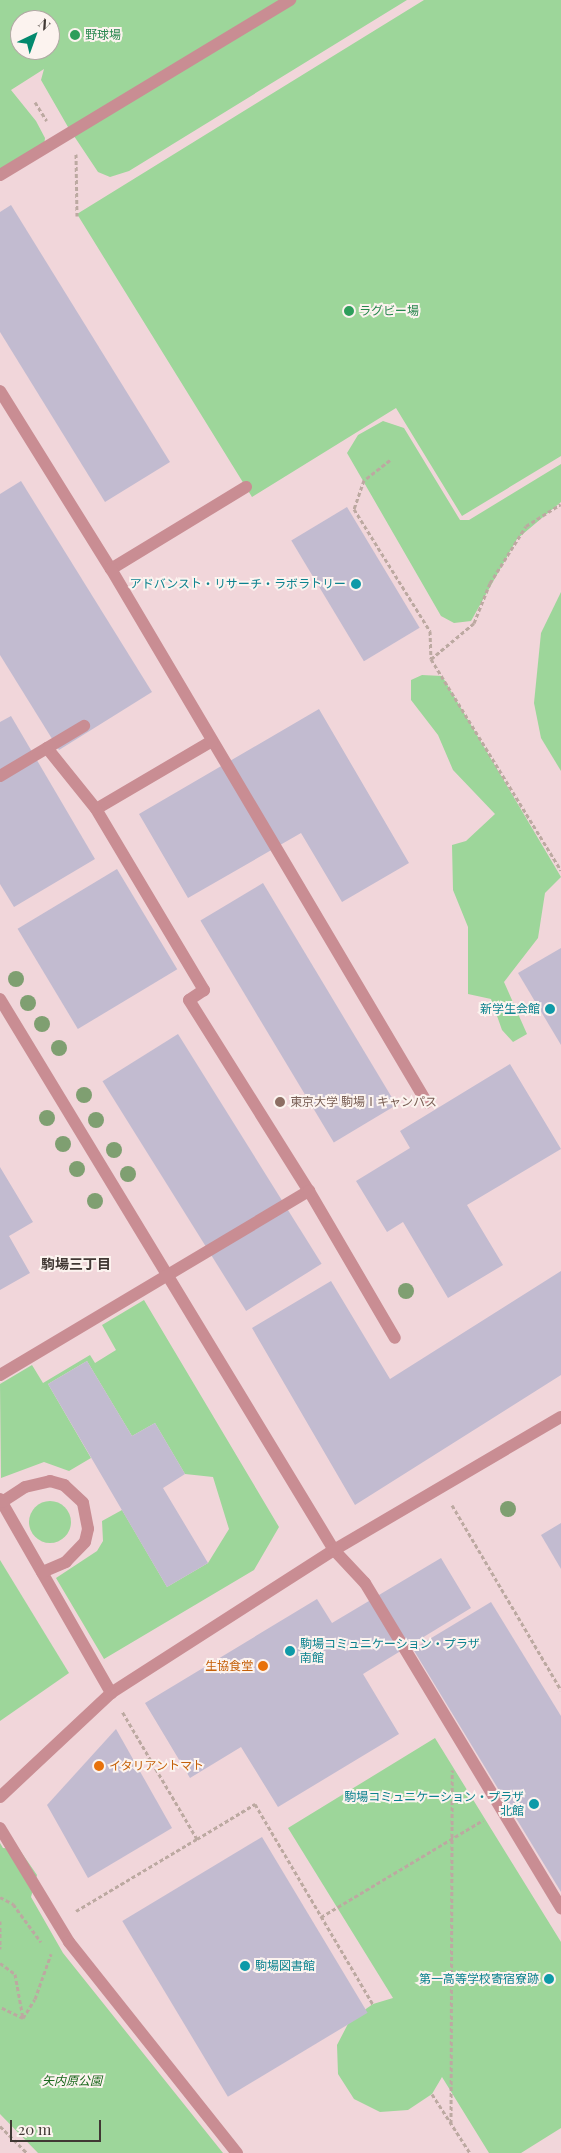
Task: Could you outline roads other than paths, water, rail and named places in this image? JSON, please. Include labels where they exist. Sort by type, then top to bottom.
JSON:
[{"type":"lane","points":[[0,175],[290,0]]},
{"type":"lane","points":[[0,391],[111,569],[427,1103]]},
{"type":"lane","points":[[111,569],[246,487]]},
{"type":"lane","points":[[0,776],[84,726]]},
{"type":"lane","points":[[96,809],[212,741]]},
{"type":"lane","points":[[46,748],[96,809],[204,990],[189,1000],[309,1191],[395,1338]]},
{"type":"lane","points":[[0,999],[170,1273],[334,1550],[365,1583],[561,1908]]},
{"type":"lane","points":[[0,1375],[309,1191]]},
{"type":"lane","points":[[0,1797],[111,1693],[334,1550],[442,1488],[561,1416]]},
{"type":"lane","points":[[42,1572],[66,1562],[85,1542],[88,1529],[83,1503],[75,1492],[50,1482],[25,1487],[1,1500],[42,1572],[111,1693]]},
{"type":"lane","points":[[0,1828],[61,1926],[237,2153]]},
{"type":"place","name":"野球場","points":[[75,35]]},
{"type":"place","name":"ラグビー場","points":[[349,311]]},
{"type":"place","name":"アドバンスト・リサーチ・ラボラトリー","points":[[356,584]]},
{"type":"place","name":"新学生会館","points":[[550,1009]]},
{"type":"place","name":"東京大学 駒場Ⅰキャンパス","points":[[280,1102]]},
{"type":"place","name":"駒場コミュニケーション・プラザ 南館","points":[[290,1651]]},
{"type":"place","name":"生協食堂","points":[[263,1666]]},
{"type":"place","name":"イタリアントマト","points":[[99,1766]]},
{"type":"place","name":"駒場コミュニケーション・プラザ 北館","points":[[534,1804]]},
{"type":"place","name":"駒場図書館","points":[[245,1966]]},
{"type":"place","name":"第一高等学校寄宿寮跡","points":[[549,1979]]},
{"type":"district","name":"駒場三丁目","points":[[76,1264]]},
{"type":"park label","name":"矢内原公園","points":[[72,2081]]}]
